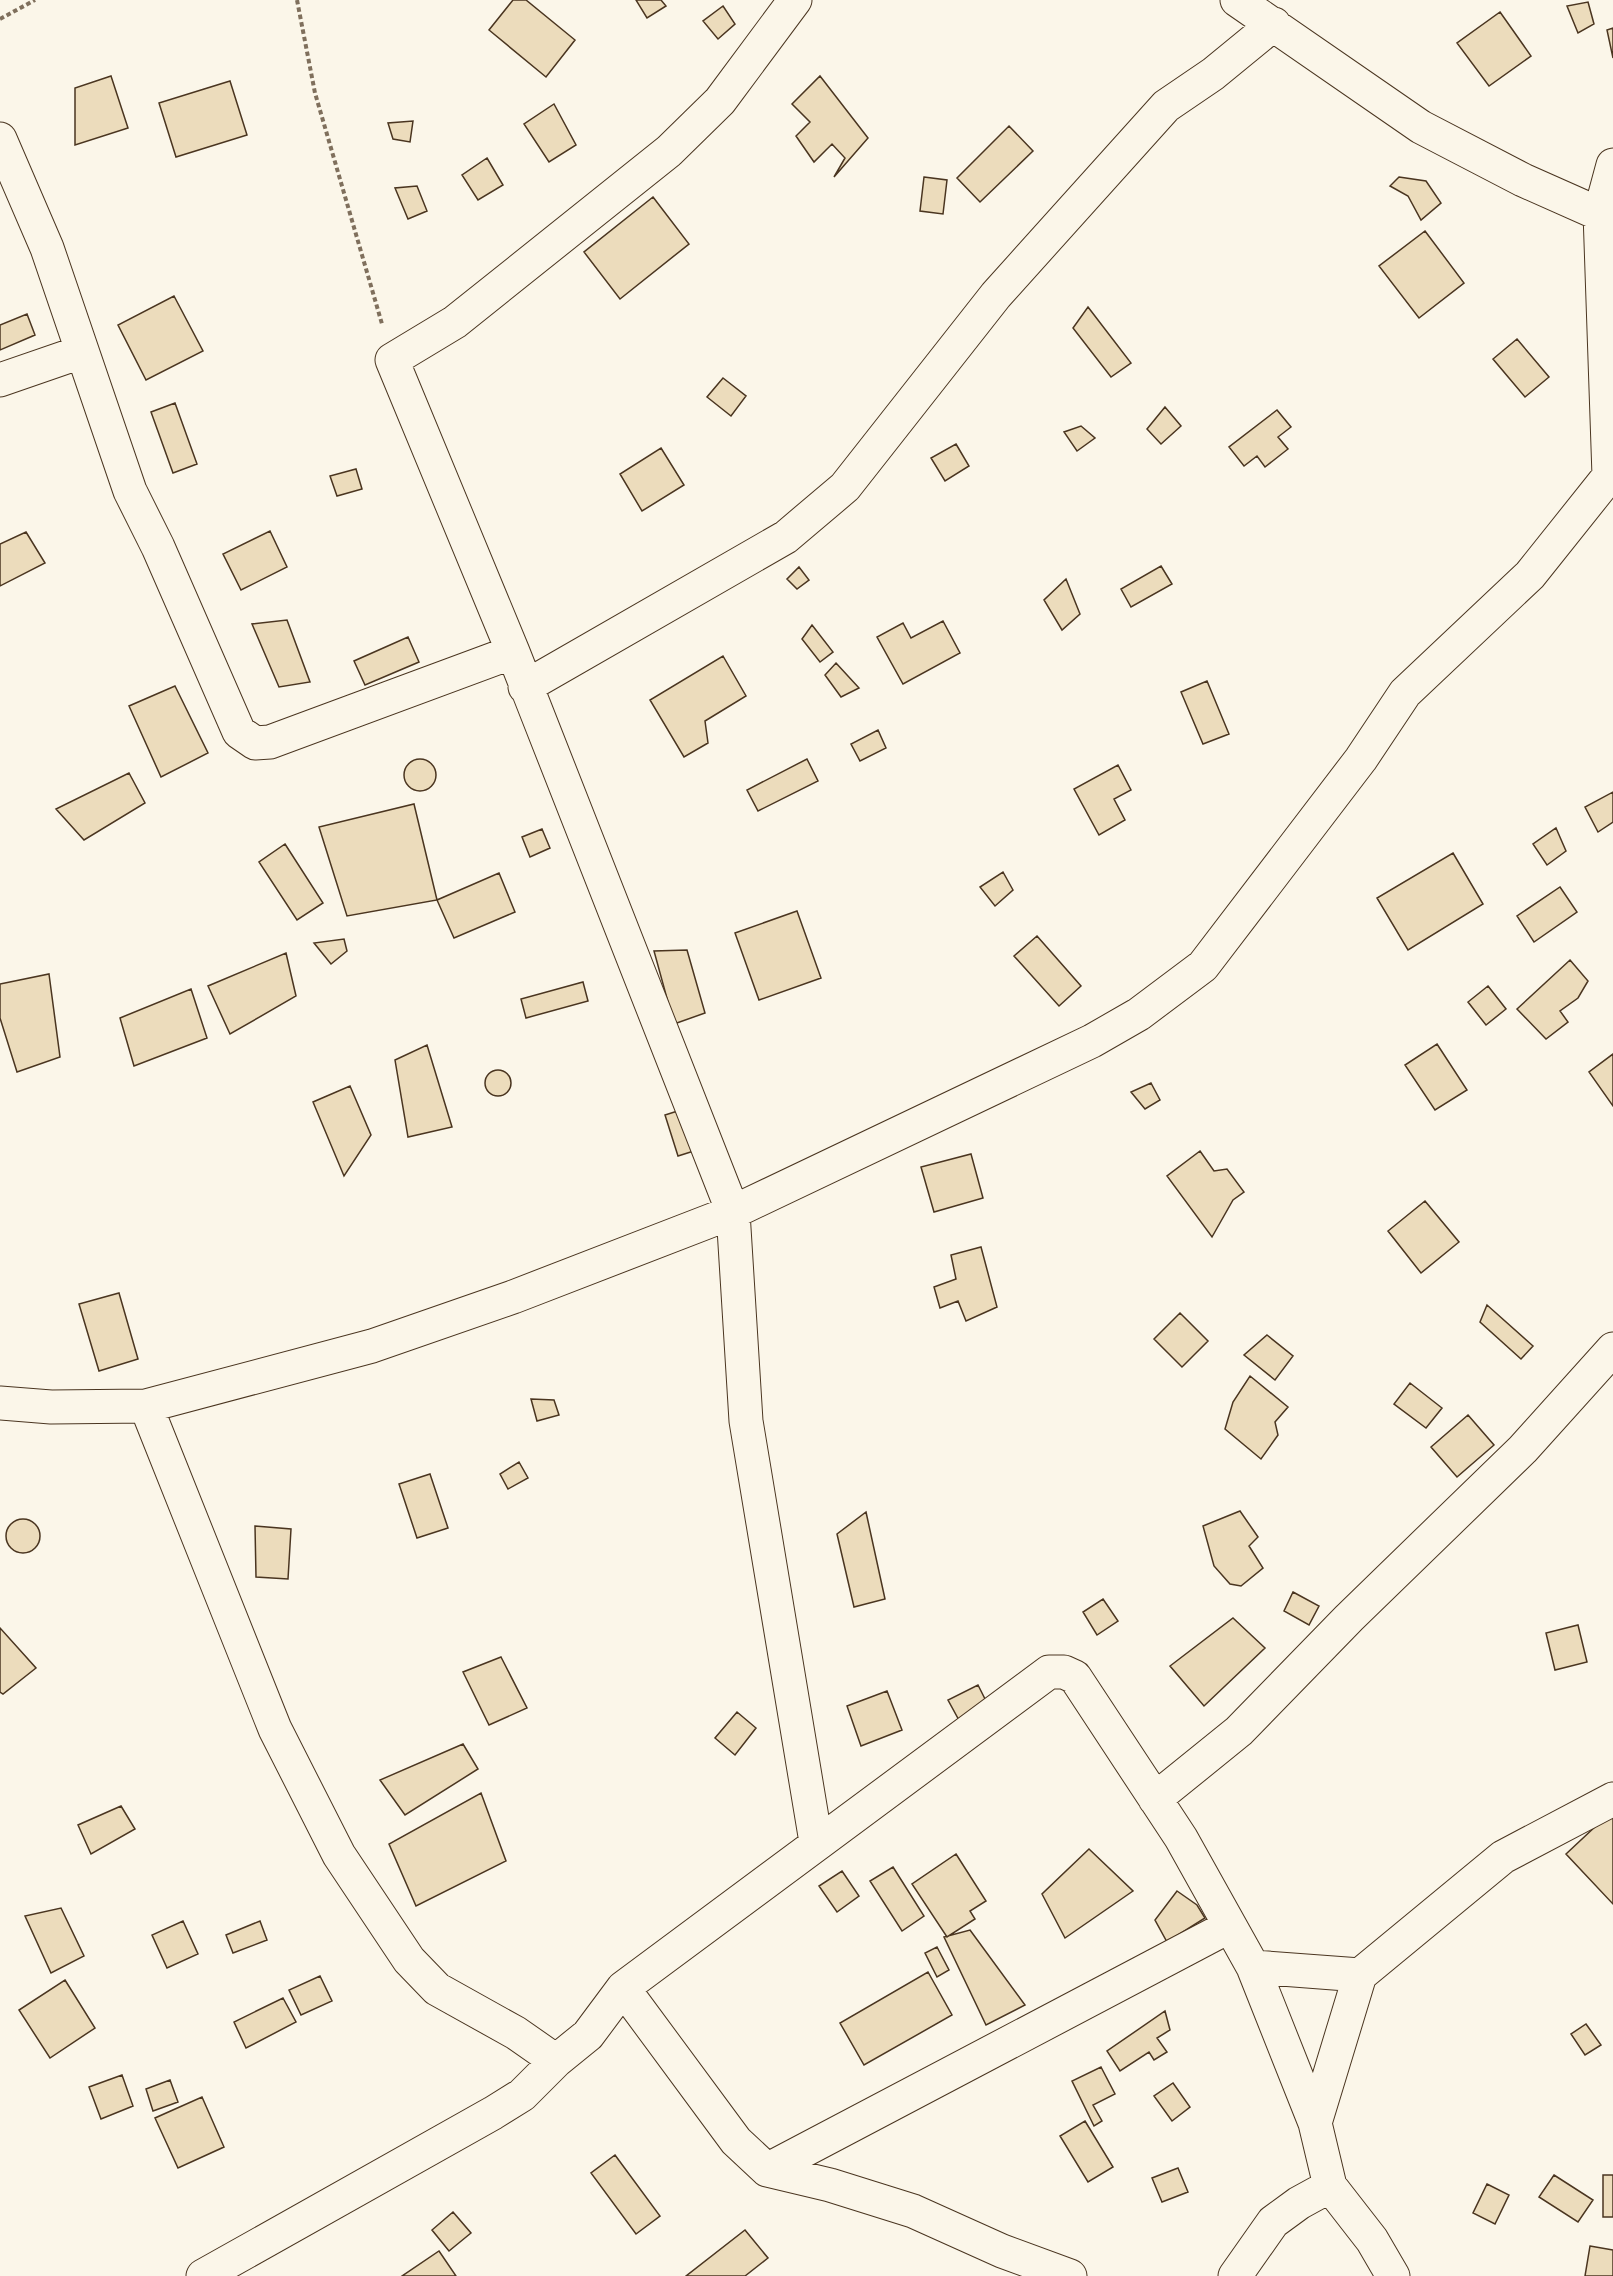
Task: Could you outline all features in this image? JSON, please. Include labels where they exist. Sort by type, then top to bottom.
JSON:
[{"type":"street","points":[[795,0],[720,101],[669,151],[455,322],[392,360],[513,652],[734,1212],[746,1421],[816,1842]]},
{"type":"street","points":[[1237,0],[1421,127],[1523,180],[1606,216]]},
{"type":"street","points":[[525,687],[786,537],[845,487],[996,295],[1166,106],[1213,74],[1274,24]]},
{"type":"street","points":[[0,140],[47,248],[130,491],[158,547],[239,732],[248,740],[270,742],[513,652]]},
{"type":"street","points":[[0,1403],[51,1407],[146,1406],[372,1346],[513,1297],[734,1212],[1092,1041],[1139,1014],[1203,966],[1361,759],[1405,693],[1530,575],[1611,480],[1606,216],[1613,165]]},
{"type":"street","points":[[0,380],[81,352]]},
{"type":"street","points":[[1155,1799],[1239,1731],[1349,1618],[1523,1449],[1613,1349]]},
{"type":"street","points":[[146,1406],[275,1729],[339,1855],[409,1960],[437,1989],[516,2033],[556,2061]]},
{"type":"street","points":[[202,2276],[522,2095],[556,2061],[588,2035],[623,1988],[816,1842],[1049,1672],[1064,1672],[1075,1677],[1181,1838],[1253,1967],[1315,2123],[1330,2186],[1372,2240],[1393,2276]]},
{"type":"street","points":[[1315,2123],[1360,1975],[1503,1857],[1613,1798]]},
{"type":"street","points":[[767,2170],[1230,1926]]},
{"type":"street","points":[[1253,1967],[1360,1975]]},
{"type":"street","points":[[623,1988],[736,2141],[767,2170],[830,2185],[913,2211],[1002,2251],[1071,2276]]},
{"type":"street","points":[[1235,2276],[1273,2222],[1299,2203],[1330,2186]]},
{"type":"path","points":[[0,19],[35,0]]},
{"type":"path","points":[[297,0],[315,93],[392,360]]},
{"type":"building","points":[[513,0],[526,0],[575,40],[546,77],[489,30]]},
{"type":"building","points":[[636,0],[661,0],[666,6],[647,18]]},
{"type":"building","points":[[1588,2],[1594,24],[1578,33],[1567,6]]},
{"type":"building","points":[[723,6],[735,24],[718,39],[703,21]]},
{"type":"building","points":[[1500,12],[1531,56],[1489,86],[1457,43]]},
{"type":"building","points":[[1613,28],[1613,58],[1607,30]]},
{"type":"building","points":[[111,76],[128,128],[75,145],[75,88]]},
{"type":"building","points":[[820,76],[868,138],[834,177],[845,158],[832,144],[814,162],[796,136],[810,122],[792,104]]},
{"type":"building","points":[[230,81],[247,135],[176,157],[159,103]]},
{"type":"building","points":[[554,104],[576,145],[549,162],[524,124]]},
{"type":"building","points":[[413,121],[410,142],[393,139],[388,123]]},
{"type":"building","points":[[1009,126],[1033,151],[980,202],[957,178]]},
{"type":"building","points":[[487,158],[503,185],[478,200],[462,175]]},
{"type":"building","points":[[924,177],[947,180],[943,214],[920,211]]},
{"type":"building","points":[[1399,177],[1426,181],[1441,203],[1421,220],[1408,196],[1390,186]]},
{"type":"building","points":[[417,186],[427,211],[408,219],[395,188]]},
{"type":"building","points":[[653,197],[689,244],[620,299],[584,252]]},
{"type":"building","points":[[1425,231],[1464,283],[1419,318],[1379,266]]},
{"type":"building","points":[[174,296],[203,351],[146,380],[118,325]]},
{"type":"building","points":[[1088,307],[1131,363],[1111,377],[1073,328]]},
{"type":"building","points":[[27,314],[35,335],[0,350],[0,325]]},
{"type":"building","points":[[1517,339],[1549,377],[1525,397],[1493,359]]},
{"type":"building","points":[[723,378],[746,396],[731,416],[707,397]]},
{"type":"building","points":[[175,403],[197,464],[173,473],[151,412]]},
{"type":"building","points":[[1165,407],[1181,426],[1161,444],[1147,429]]},
{"type":"building","points":[[1277,410],[1291,427],[1278,437],[1288,449],[1265,467],[1257,456],[1244,466],[1229,447]]},
{"type":"building","points":[[1081,426],[1095,438],[1077,451],[1064,432]]},
{"type":"building","points":[[956,444],[969,466],[945,481],[931,458]]},
{"type":"building","points":[[661,448],[684,485],[642,511],[620,474]]},
{"type":"building","points":[[356,469],[362,489],[337,496],[330,476]]},
{"type":"building","points":[[270,531],[287,567],[241,590],[223,554]]},
{"type":"building","points":[[26,532],[45,563],[0,586],[0,544]]},
{"type":"building","points":[[1161,566],[1172,584],[1131,607],[1121,589]]},
{"type":"building","points":[[799,567],[809,580],[797,589],[787,579]]},
{"type":"building","points":[[1066,579],[1080,614],[1062,630],[1044,600]]},
{"type":"building","points":[[287,620],[310,682],[279,687],[252,624]]},
{"type":"building","points":[[943,621],[960,653],[903,684],[877,637],[903,623],[911,638]]},
{"type":"building","points":[[812,625],[833,652],[820,662],[802,639]]},
{"type":"building","points":[[408,637],[419,662],[365,685],[354,661]]},
{"type":"building","points":[[723,656],[746,696],[705,721],[708,743],[684,757],[650,700]]},
{"type":"building","points":[[836,663],[859,688],[841,697],[825,675]]},
{"type":"building","points":[[1207,681],[1229,734],[1203,744],[1181,692]]},
{"type":"building","points":[[175,686],[208,753],[161,777],[129,706]]},
{"type":"building","points":[[878,730],[886,748],[860,761],[851,744]]},
{"type":"building","points":[[420,759],[431,764],[436,775],[431,786],[420,791],[409,786],[404,775],[409,764]]},
{"type":"building","points":[[807,759],[818,781],[758,811],[747,790]]},
{"type":"building","points":[[1118,765],[1131,790],[1114,799],[1125,820],[1099,835],[1074,789]]},
{"type":"building","points":[[129,773],[145,803],[84,840],[56,809]]},
{"type":"building","points":[[1613,792],[1613,822],[1598,832],[1585,807]]},
{"type":"building","points":[[414,804],[437,900],[347,916],[319,827]]},
{"type":"building","points":[[1556,828],[1566,851],[1547,865],[1533,844]]},
{"type":"building","points":[[542,829],[550,848],[530,857],[522,837]]},
{"type":"building","points":[[285,844],[323,903],[297,920],[259,862]]},
{"type":"building","points":[[1453,853],[1483,904],[1408,950],[1377,898]]},
{"type":"building","points":[[1003,872],[1013,890],[995,906],[980,887]]},
{"type":"building","points":[[499,873],[515,912],[454,938],[437,900]]},
{"type":"building","points":[[1560,887],[1577,912],[1534,942],[1517,916]]},
{"type":"building","points":[[797,911],[821,978],[759,1000],[735,933]]},
{"type":"building","points":[[1037,936],[1081,986],[1059,1006],[1014,956]]},
{"type":"building","points":[[344,939],[347,951],[331,964],[314,943]]},
{"type":"building","points":[[687,950],[705,1013],[674,1024],[654,951]]},
{"type":"building","points":[[286,953],[296,996],[230,1034],[208,986]]},
{"type":"building","points":[[1570,960],[1588,981],[1578,998],[1560,1011],[1568,1022],[1546,1039],[1517,1009]]},
{"type":"building","points":[[49,974],[60,1057],[17,1072],[0,1018],[0,984]]},
{"type":"building","points":[[583,982],[588,1001],[526,1018],[521,999]]},
{"type":"building","points":[[1488,986],[1506,1009],[1486,1025],[1468,1002]]},
{"type":"building","points":[[191,989],[207,1038],[134,1066],[120,1018]]},
{"type":"building","points":[[1437,1044],[1467,1090],[1435,1110],[1405,1065]]},
{"type":"building","points":[[427,1045],[452,1127],[408,1137],[395,1060]]},
{"type":"building","points":[[1613,1054],[1613,1106],[1589,1072]]},
{"type":"building","points":[[498,1070],[507,1074],[511,1083],[507,1092],[498,1096],[489,1092],[485,1083],[489,1074]]},
{"type":"building","points":[[1151,1083],[1160,1100],[1145,1109],[1131,1092]]},
{"type":"building","points":[[350,1086],[371,1135],[344,1176],[313,1102]]},
{"type":"building","points":[[684,1109],[697,1150],[678,1156],[665,1115]]},
{"type":"building","points":[[1200,1151],[1214,1171],[1227,1169],[1244,1192],[1233,1200],[1212,1237],[1167,1176]]},
{"type":"building","points":[[971,1154],[983,1198],[934,1212],[921,1167]]},
{"type":"building","points":[[1425,1201],[1459,1242],[1421,1273],[1388,1231]]},
{"type":"building","points":[[981,1247],[997,1307],[966,1321],[958,1301],[940,1308],[934,1287],[956,1279],[951,1255]]},
{"type":"building","points":[[119,1293],[138,1359],[99,1371],[79,1304]]},
{"type":"building","points":[[1487,1305],[1533,1346],[1521,1359],[1480,1322]]},
{"type":"building","points":[[1180,1313],[1208,1341],[1182,1367],[1154,1339]]},
{"type":"building","points":[[1267,1335],[1293,1356],[1275,1380],[1244,1355]]},
{"type":"building","points":[[1250,1376],[1288,1407],[1275,1422],[1278,1435],[1261,1459],[1225,1429],[1233,1402]]},
{"type":"building","points":[[1410,1383],[1442,1408],[1426,1428],[1394,1404]]},
{"type":"building","points":[[531,1399],[554,1400],[559,1415],[537,1421]]},
{"type":"building","points":[[1468,1415],[1494,1445],[1457,1477],[1431,1447]]},
{"type":"building","points":[[519,1462],[528,1478],[508,1489],[500,1474]]},
{"type":"building","points":[[430,1474],[448,1528],[417,1538],[399,1484]]},
{"type":"building","points":[[1240,1511],[1258,1537],[1249,1546],[1263,1568],[1241,1586],[1230,1584],[1214,1566],[1203,1526]]},
{"type":"building","points":[[866,1512],[885,1599],[854,1607],[837,1534]]},
{"type":"building","points":[[23,1519],[35,1524],[40,1536],[35,1548],[23,1553],[11,1548],[6,1536],[11,1524]]},
{"type":"building","points":[[255,1526],[291,1529],[288,1579],[256,1577]]},
{"type":"building","points":[[1293,1592],[1319,1606],[1309,1625],[1284,1611]]},
{"type":"building","points":[[1103,1599],[1118,1621],[1097,1635],[1083,1612]]},
{"type":"building","points":[[1233,1618],[1265,1648],[1204,1706],[1170,1666]]},
{"type":"building","points":[[1578,1625],[1587,1662],[1555,1670],[1546,1633]]},
{"type":"building","points":[[0,1628],[36,1668],[3,1694],[0,1692]]},
{"type":"building","points":[[501,1657],[527,1708],[489,1725],[463,1672]]},
{"type":"building","points":[[978,1685],[989,1707],[960,1722],[948,1700]]},
{"type":"building","points":[[887,1691],[902,1730],[861,1746],[847,1706]]},
{"type":"building","points":[[737,1712],[756,1728],[735,1755],[715,1738]]},
{"type":"building","points":[[463,1744],[478,1769],[405,1815],[380,1780]]},
{"type":"building","points":[[481,1793],[506,1861],[416,1906],[389,1844]]},
{"type":"building","points":[[121,1806],[135,1829],[91,1854],[78,1825]]},
{"type":"building","points":[[1613,1810],[1613,1904],[1566,1854]]},
{"type":"building","points":[[1089,1849],[1133,1891],[1065,1938],[1042,1894]]},
{"type":"building","points":[[956,1854],[986,1901],[970,1911],[975,1919],[947,1937],[912,1884]]},
{"type":"building","points":[[893,1867],[924,1916],[902,1931],[870,1881]]},
{"type":"building","points":[[842,1871],[859,1896],[837,1912],[819,1886]]},
{"type":"building","points":[[1177,1891],[1197,1905],[1205,1918],[1167,1942],[1155,1920]]},
{"type":"building","points":[[61,1908],[84,1956],[51,1973],[25,1916]]},
{"type":"building","points":[[183,1921],[198,1954],[167,1968],[152,1935]]},
{"type":"building","points":[[260,1921],[267,1940],[233,1953],[226,1935]]},
{"type":"building","points":[[970,1930],[1025,2005],[986,2025],[944,1937]]},
{"type":"building","points":[[937,1947],[949,1970],[937,1977],[925,1953]]},
{"type":"building","points":[[928,1972],[952,2015],[864,2065],[840,2023]]},
{"type":"building","points":[[320,1976],[332,2001],[301,2015],[289,1990]]},
{"type":"building","points":[[65,1980],[95,2028],[50,2058],[19,2010]]},
{"type":"building","points":[[283,1998],[296,2022],[246,2048],[234,2022]]},
{"type":"building","points":[[1165,2011],[1170,2030],[1157,2038],[1167,2052],[1154,2060],[1149,2052],[1120,2071],[1107,2051]]},
{"type":"building","points":[[1586,2024],[1601,2045],[1585,2055],[1571,2034]]},
{"type":"building","points":[[1101,2067],[1115,2094],[1093,2105],[1102,2121],[1094,2126],[1072,2081]]},
{"type":"building","points":[[122,2075],[133,2106],[101,2119],[89,2087]]},
{"type":"building","points":[[170,2080],[178,2102],[153,2111],[146,2089]]},
{"type":"building","points":[[1173,2083],[1190,2107],[1172,2121],[1154,2096]]},
{"type":"building","points":[[202,2097],[224,2147],[178,2168],[155,2118]]},
{"type":"building","points":[[1085,2121],[1113,2167],[1088,2182],[1060,2136]]},
{"type":"building","points":[[615,2155],[660,2216],[636,2234],[591,2173]]},
{"type":"building","points":[[1178,2168],[1188,2192],[1162,2202],[1152,2178]]},
{"type":"building","points":[[1554,2175],[1593,2200],[1578,2222],[1539,2197]]},
{"type":"building","points":[[1603,2175],[1613,2175],[1613,2217],[1603,2217]]},
{"type":"building","points":[[1487,2184],[1509,2195],[1495,2224],[1473,2213]]},
{"type":"building","points":[[453,2212],[471,2233],[449,2251],[432,2230]]},
{"type":"building","points":[[745,2230],[768,2258],[745,2276],[686,2276]]},
{"type":"building","points":[[1590,2246],[1613,2250],[1613,2276],[1585,2276]]},
{"type":"building","points":[[439,2251],[456,2276],[402,2276]]}]
